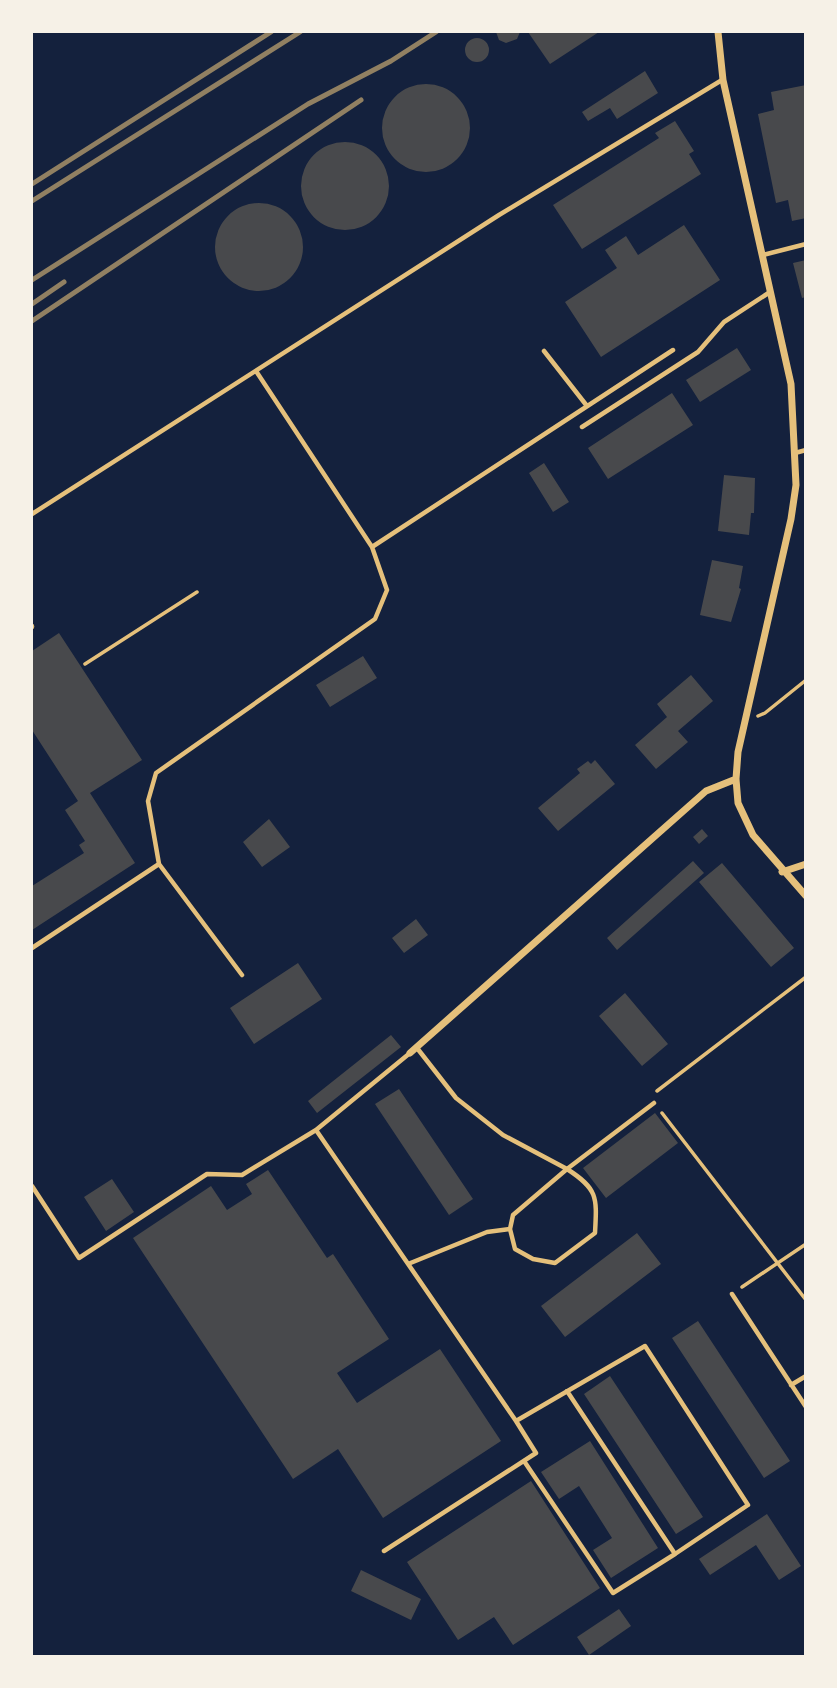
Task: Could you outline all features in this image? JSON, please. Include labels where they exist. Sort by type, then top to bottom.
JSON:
[{"type":"street","points":[[718,32],[723,80],[791,384],[796,485],[792,519],[738,752],[738,803],[753,835],[782,872],[806,896]]},
{"type":"street","points":[[414,1050],[706,791],[736,779]]},
{"type":"street","points":[[782,872],[806,864]]},
{"type":"lane","points":[[32,514],[514,205],[723,80]]},
{"type":"lane","points":[[762,256],[806,244]]},
{"type":"lane","points":[[582,427],[698,352],[724,322],[771,292]]},
{"type":"lane","points":[[372,547],[673,350]]},
{"type":"lane","points":[[544,351],[587,406]]},
{"type":"lane","points":[[242,975],[159,864],[148,800],[156,773],[375,619],[387,590],[372,547],[256,371]]},
{"type":"lane","points":[[795,453],[806,450]]},
{"type":"lane","points":[[32,948],[159,864]]},
{"type":"lane","points":[[32,1186],[79,1258],[207,1174],[242,1175],[316,1130],[414,1050],[456,1098],[503,1135],[566,1169],[586,1182],[597,1199],[595,1233],[555,1264],[533,1259],[514,1249],[510,1229],[513,1215],[566,1169],[654,1103]]},
{"type":"lane","points":[[316,1130],[536,1453],[384,1551]]},
{"type":"lane","points":[[408,1264],[486,1232],[510,1229]]},
{"type":"lane","points":[[732,1294],[806,1407]]},
{"type":"lane","points":[[516,1420],[645,1346],[748,1505],[613,1593],[524,1461]]},
{"type":"lane","points":[[791,1385],[806,1376]]},
{"type":"lane","points":[[567,1391],[675,1554]]},
{"type":"path","points":[[85,664],[197,592]]},
{"type":"path","points":[[746,719],[765,713],[806,680]]},
{"type":"path","points":[[806,977],[657,1091],[654,1103],[806,1300]]},
{"type":"path","points":[[732,1294],[806,1244]]},
{"type":"building","points":[[496,32],[520,32],[517,39],[506,43],[499,40]]},
{"type":"building","points":[[528,32],[599,32],[550,64]]},
{"type":"building","points":[[477,38],[488,45],[489,50],[482,61],[477,62],[466,55],[465,50],[472,39]]},
{"type":"building","points":[[645,71],[658,93],[617,119],[610,108],[588,121],[582,112]]},
{"type":"building","points":[[426,84],[443,87],[457,97],[467,111],[470,128],[467,145],[457,159],[443,169],[426,172],[409,169],[395,159],[385,145],[382,128],[385,111],[395,97],[409,87]]},
{"type":"building","points":[[806,85],[806,218],[792,221],[788,200],[776,203],[758,114],[774,110],[771,92]]},
{"type":"building","points":[[675,121],[694,151],[689,154],[701,174],[582,249],[553,205],[659,138],[655,133]]},
{"type":"building","points":[[345,142],[362,145],[376,155],[386,169],[389,186],[386,203],[376,217],[362,227],[345,230],[328,227],[314,217],[304,203],[301,186],[304,169],[314,155],[328,145]]},
{"type":"building","points":[[259,203],[276,206],[290,216],[300,230],[303,247],[300,264],[290,278],[276,288],[259,291],[242,288],[228,278],[218,264],[215,247],[218,230],[228,216],[242,206]]},
{"type":"building","points":[[684,225],[720,280],[601,357],[565,302],[617,268],[605,250],[626,236],[638,255]]},
{"type":"building","points":[[806,260],[806,297],[802,298],[793,263]]},
{"type":"building","points":[[737,348],[751,370],[700,402],[686,380]]},
{"type":"building","points":[[672,393],[693,425],[608,479],[588,448]]},
{"type":"building","points":[[544,463],[569,502],[553,512],[529,473]]},
{"type":"building","points":[[724,475],[755,478],[754,513],[751,513],[749,535],[718,531]]},
{"type":"building","points":[[712,560],[743,566],[741,589],[731,622],[700,615]]},
{"type":"building","points":[[59,633],[142,760],[90,793],[135,863],[32,930],[32,886],[84,853],[79,845],[85,841],[65,810],[78,801],[32,730],[32,651]]},
{"type":"building","points":[[363,656],[377,678],[330,707],[316,685]]},
{"type":"building","points":[[691,675],[713,701],[678,731],[688,742],[656,769],[635,745],[667,717],[657,704]]},
{"type":"building","points":[[595,760],[615,784],[558,831],[538,808],[580,773],[577,769],[588,761],[591,764]]},
{"type":"building","points":[[269,819],[290,847],[262,867],[243,842]]},
{"type":"building","points":[[702,829],[708,836],[699,844],[693,837]]},
{"type":"building","points":[[693,861],[704,873],[617,950],[607,938]]},
{"type":"building","points":[[722,863],[794,948],[771,967],[699,882]]},
{"type":"building","points":[[416,919],[428,935],[404,953],[392,938]]},
{"type":"building","points":[[298,963],[322,999],[254,1044],[230,1008]]},
{"type":"building","points":[[625,993],[668,1044],[642,1066],[599,1016]]},
{"type":"building","points":[[391,1035],[401,1047],[317,1113],[308,1101]]},
{"type":"building","points":[[399,1089],[473,1199],[449,1215],[375,1104]]},
{"type":"building","points":[[655,1113],[678,1143],[606,1198],[583,1168]]},
{"type":"building","points":[[268,1170],[327,1258],[333,1254],[389,1339],[337,1373],[357,1403],[440,1349],[501,1441],[383,1518],[338,1449],[293,1479],[133,1238],[211,1186],[227,1210],[252,1194],[246,1184]]},
{"type":"building","points":[[112,1179],[134,1212],[106,1231],[84,1197]]},
{"type":"building","points":[[637,1233],[661,1264],[565,1337],[541,1306]]},
{"type":"building","points":[[698,1321],[790,1461],[764,1478],[672,1338]]},
{"type":"building","points":[[610,1376],[703,1517],[676,1534],[584,1394]]},
{"type":"building","points":[[590,1441],[658,1548],[611,1578],[593,1550],[612,1538],[579,1486],[559,1499],[541,1472]]},
{"type":"building","points":[[531,1481],[600,1588],[513,1645],[494,1617],[458,1640],[407,1562]]},
{"type":"building","points":[[767,1514],[801,1566],[779,1580],[756,1545],[710,1575],[699,1559]]},
{"type":"building","points":[[361,1570],[421,1599],[411,1620],[351,1591]]},
{"type":"building","points":[[619,1609],[631,1626],[589,1655],[577,1637]]},
{"type":"railway","points":[[32,184],[271,32]]},
{"type":"railway","points":[[32,201],[300,32]]},
{"type":"railway","points":[[32,280],[308,104],[391,61],[436,32]]},
{"type":"railway","points":[[32,321],[361,100]]},
{"type":"railway","points":[[32,304],[64,282]]}]
